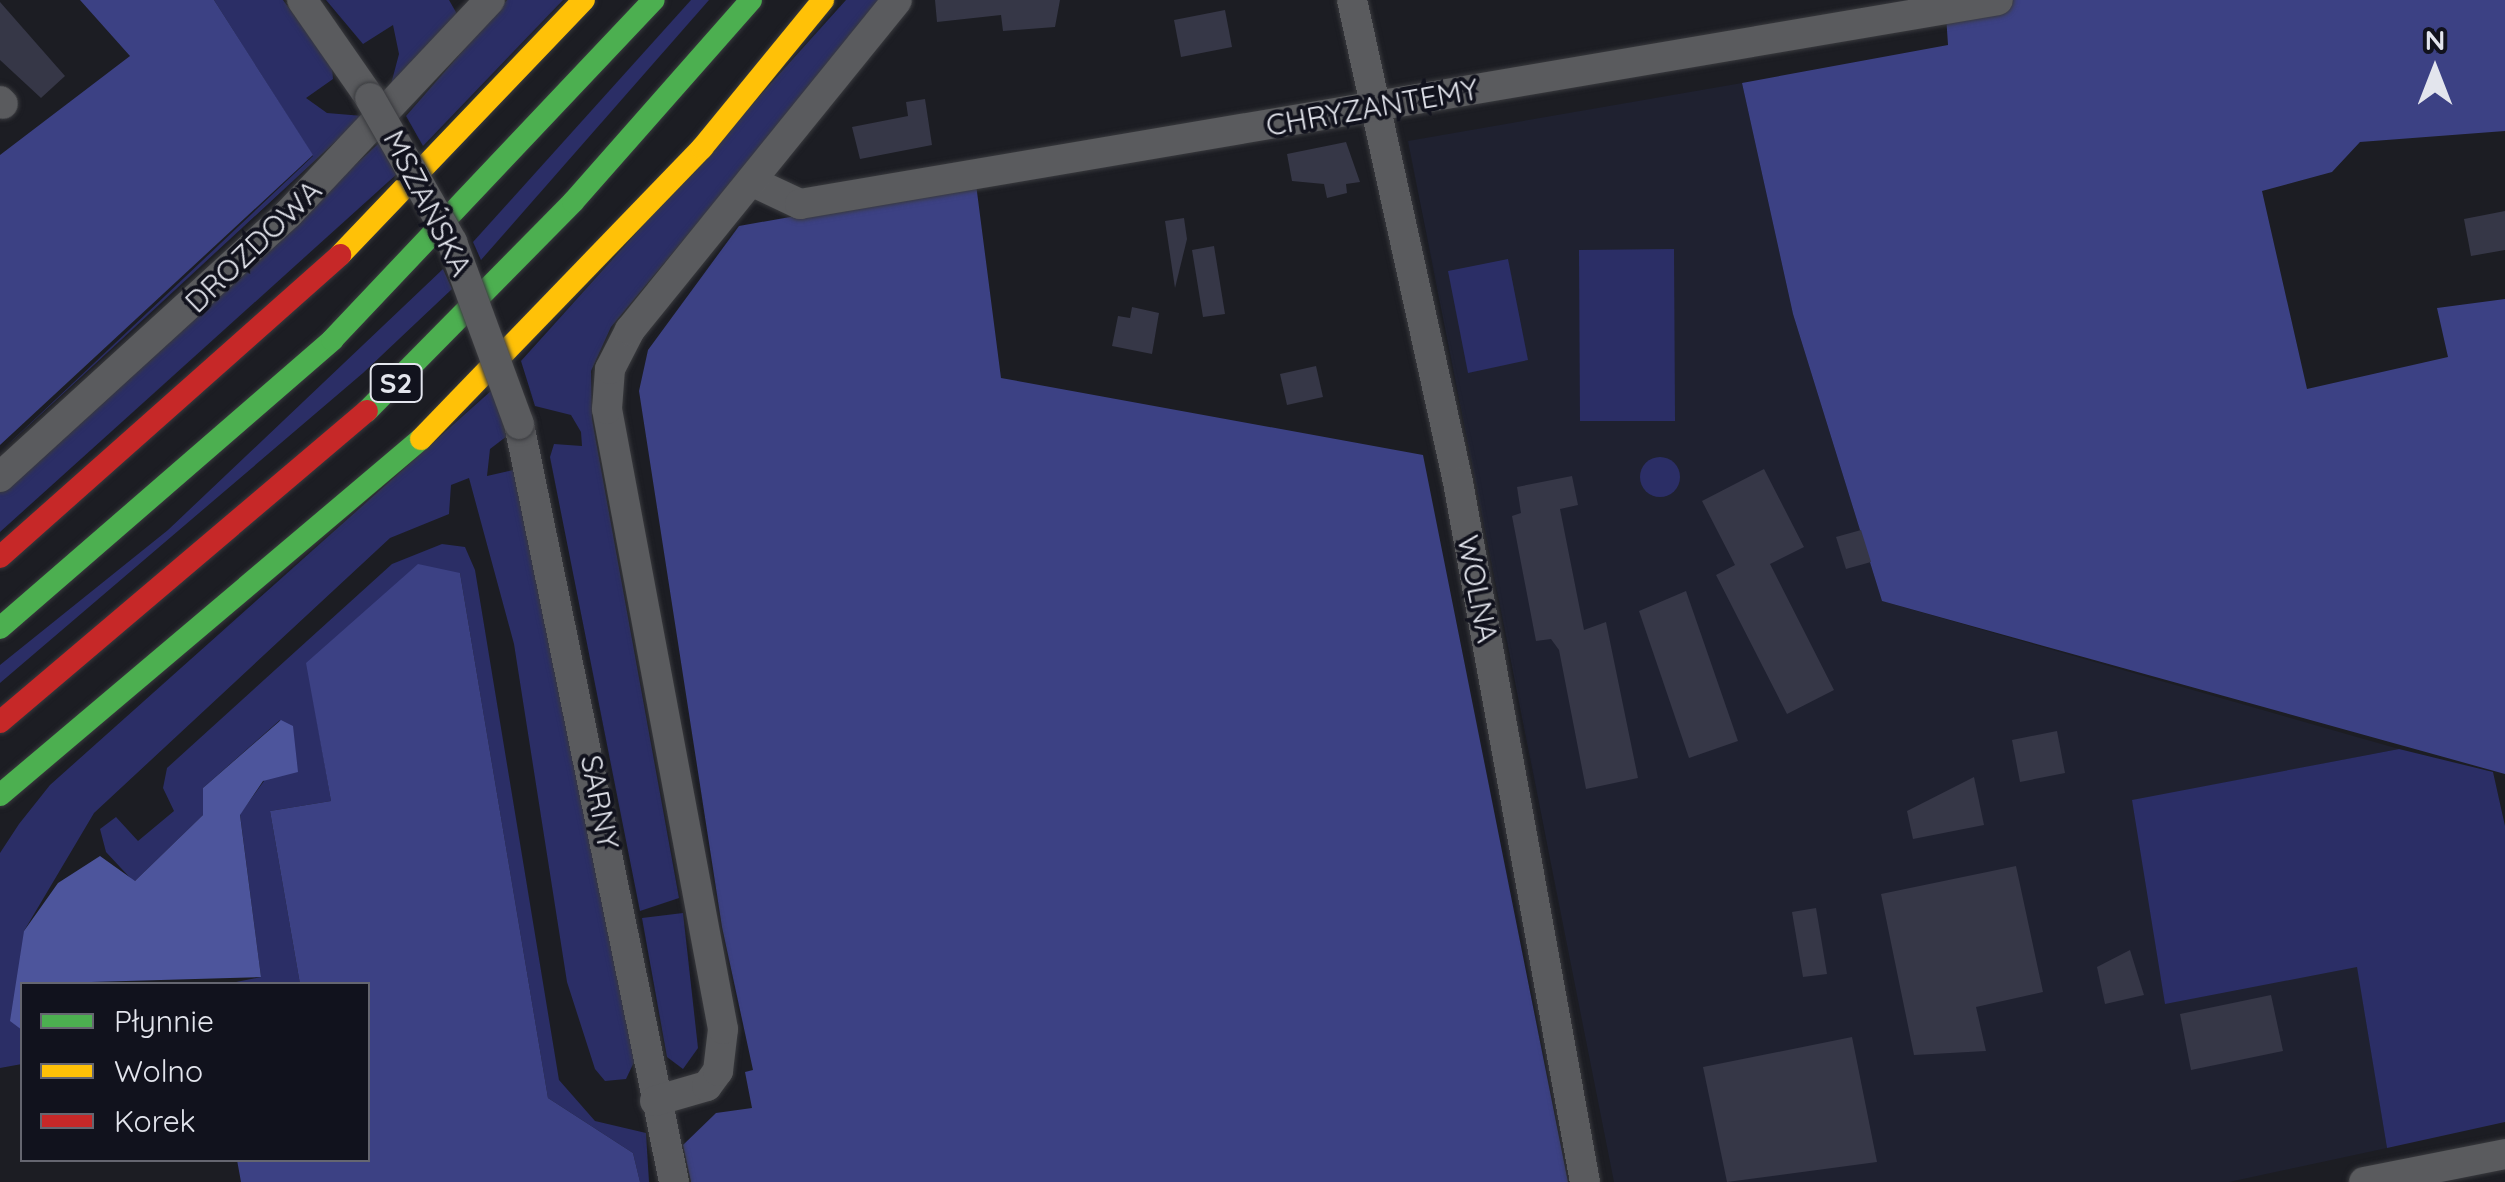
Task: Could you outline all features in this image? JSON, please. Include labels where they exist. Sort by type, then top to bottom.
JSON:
[{"type":"highway","points":[[0,557],[97,476],[334,262],[584,0]]},
{"type":"highway","name":"S2","points":[[0,628],[332,340],[653,0]]},
{"type":"highway","name":"S2","points":[[0,722],[375,404],[573,202],[752,0]]},
{"type":"highway","points":[[0,795],[52,756],[402,460],[702,148],[823,0]]},
{"type":"highway","points":[[0,543],[97,476]]},
{"type":"highway","points":[[0,826],[52,756]]},
{"type":"street","name":"MSZAŃSKA","points":[[302,0],[370,98],[452,242],[519,424]]},
{"type":"street","name":"DROZDOWA","points":[[0,477],[289,213],[490,0]]},
{"type":"street","points":[[654,1101],[706,1086],[724,1052],[723,1029],[608,389],[630,330],[897,0]]},
{"type":"street","name":"WOLNA","points":[[1352,0],[1372,107],[1458,482],[1585,1182]]},
{"type":"street","name":"CHRYZANTEMY","points":[[753,182],[800,204],[1930,7],[1998,0]]},
{"type":"street","name":"SARNY","points":[[519,424],[654,1101],[674,1182]]},
{"type":"street","points":[[2364,1182],[2505,1154]]},
{"type":"shaded area","points":[[80,0],[214,0],[313,155],[0,445],[0,155],[130,56]]},
{"type":"shaded area","points":[[214,0],[283,0],[332,67],[333,79],[306,98],[327,113],[363,116],[0,452],[313,156]]},
{"type":"shaded area","points":[[326,0],[449,0],[457,14],[390,88],[399,54],[393,25],[363,44]]},
{"type":"shaded area","points":[[507,0],[563,0],[423,146],[406,116]]},
{"type":"shaded area","points":[[691,0],[709,0],[481,260],[473,242]]},
{"type":"shaded area","points":[[846,0],[883,0],[611,327],[591,371],[592,419],[679,898],[640,911],[550,457],[554,444],[582,446],[581,432],[571,415],[535,406],[521,361]]},
{"type":"shaded area","points":[[1945,0],[2505,0],[2505,131],[2360,142],[2332,172],[2262,191],[2307,389],[2448,357],[2437,308],[2505,299],[2505,774],[1882,601],[1793,314],[1742,83],[1948,45]]},
{"type":"shaded area","points":[[1742,83],[1793,314],[1882,601],[2399,749],[2132,801],[2358,966],[2387,1148],[2229,1182],[1614,1182],[1408,141]]},
{"type":"shaded area","points":[[379,143],[398,173],[0,532],[0,492]]},
{"type":"shaded area","points":[[976,184],[1001,378],[1423,455],[1568,1182],[691,1182],[683,1145],[716,1113],[752,1108],[745,1072],[753,1070],[722,927],[639,391],[648,350],[739,226]]},
{"type":"shaded area","points":[[1674,249],[1675,421],[1580,421],[1579,250]]},
{"type":"shaded area","points":[[1508,259],[1528,360],[1468,373],[1448,271]]},
{"type":"shaded area","points":[[443,269],[452,289],[363,373],[0,683],[0,665],[168,530]]},
{"type":"shaded area","points":[[492,390],[507,436],[490,449],[487,476],[513,470],[518,480],[635,1060],[626,1079],[605,1081],[595,1069],[567,982],[514,644],[469,478],[451,485],[449,514],[390,538],[94,813],[24,931],[20,1064],[0,1068],[0,853],[50,785]]},
{"type":"shaded area","points":[[1660,457],[1674,463],[1680,477],[1674,491],[1660,497],[1646,491],[1640,477],[1646,463]]},
{"type":"shaded area","points":[[442,544],[465,547],[475,570],[559,1080],[595,1121],[646,1133],[649,1182],[640,1182],[633,1153],[548,1098],[460,573],[307,663],[331,801],[270,811],[300,982],[236,982],[261,977],[240,814],[264,781],[280,720],[203,788],[203,815],[134,882],[106,852],[100,829],[116,817],[138,841],[174,811],[163,788],[167,768],[392,564]]},
{"type":"shaded area","points":[[418,564],[460,573],[548,1098],[633,1153],[640,1182],[241,1182],[237,1162],[370,1162],[370,982],[300,982],[270,811],[331,801],[306,663]]},
{"type":"shaded area","points":[[2399,749],[2493,772],[2505,826],[2505,1122],[2387,1148],[2357,967],[2165,1004],[2132,800]]},
{"type":"shaded area","points":[[683,913],[698,1048],[683,1069],[667,1057],[642,918]]},
{"type":"water","points":[[281,720],[293,726],[298,772],[263,781],[240,815],[261,977],[20,982],[20,1028],[10,1021],[24,931],[58,883],[100,856],[135,881],[203,815],[203,788]]},
{"type":"building","points":[[935,0],[1060,0],[1055,27],[1003,31],[1001,15],[937,22]]},
{"type":"building","points":[[0,2],[65,76],[41,98],[0,60]]},
{"type":"building","points":[[1225,10],[1232,47],[1181,57],[1174,20]]},
{"type":"building","points":[[925,99],[932,145],[860,159],[852,127],[908,116],[906,102]]},
{"type":"building","points":[[1346,142],[1360,182],[1346,184],[1347,193],[1327,198],[1324,184],[1292,181],[1287,154]]},
{"type":"building","points":[[2505,211],[2505,250],[2471,256],[2464,219]]},
{"type":"building","points":[[1184,218],[1187,239],[1175,288],[1165,221]]},
{"type":"building","points":[[1214,246],[1225,314],[1203,317],[1192,250]]},
{"type":"building","points":[[1132,307],[1159,313],[1152,354],[1112,346],[1118,316],[1130,318]]},
{"type":"building","points":[[1316,366],[1323,397],[1287,405],[1280,374]]},
{"type":"building","points":[[1764,469],[1804,547],[1770,564],[1834,690],[1787,714],[1716,575],[1735,565],[1702,501]]},
{"type":"building","points":[[1572,476],[1578,505],[1560,509],[1584,630],[1606,622],[1638,778],[1586,789],[1559,650],[1551,639],[1536,641],[1512,516],[1521,513],[1517,487]]},
{"type":"building","points":[[1861,530],[1871,562],[1846,569],[1836,537]]},
{"type":"building","points":[[1686,591],[1738,741],[1689,758],[1639,611]]},
{"type":"building","points":[[2057,731],[2065,773],[2020,782],[2012,740]]},
{"type":"building","points":[[1974,777],[1984,825],[1913,839],[1907,811]]},
{"type":"building","points":[[2016,866],[2043,992],[1976,1007],[1986,1051],[1914,1055],[1881,894]]},
{"type":"building","points":[[1816,908],[1827,974],[1803,977],[1792,912]]},
{"type":"building","points":[[2130,950],[2144,995],[2105,1004],[2097,967]]},
{"type":"building","points":[[2271,995],[2283,1051],[2191,1070],[2180,1014]]},
{"type":"building","points":[[1852,1037],[1877,1162],[1727,1182],[1703,1067]]},
{"type":"traffic: fast","points":[[0,628],[332,340],[653,0]]},
{"type":"traffic: fast","points":[[367,411],[573,202],[751,0]]},
{"type":"traffic: fast","points":[[0,795],[421,439]]},
{"type":"traffic: slow","points":[[340,255],[584,0]]},
{"type":"traffic: slow","points":[[421,439],[702,148],[823,0]]},
{"type":"traffic: jam","points":[[0,557],[340,255]]},
{"type":"traffic: jam","points":[[0,722],[367,411]]}]
